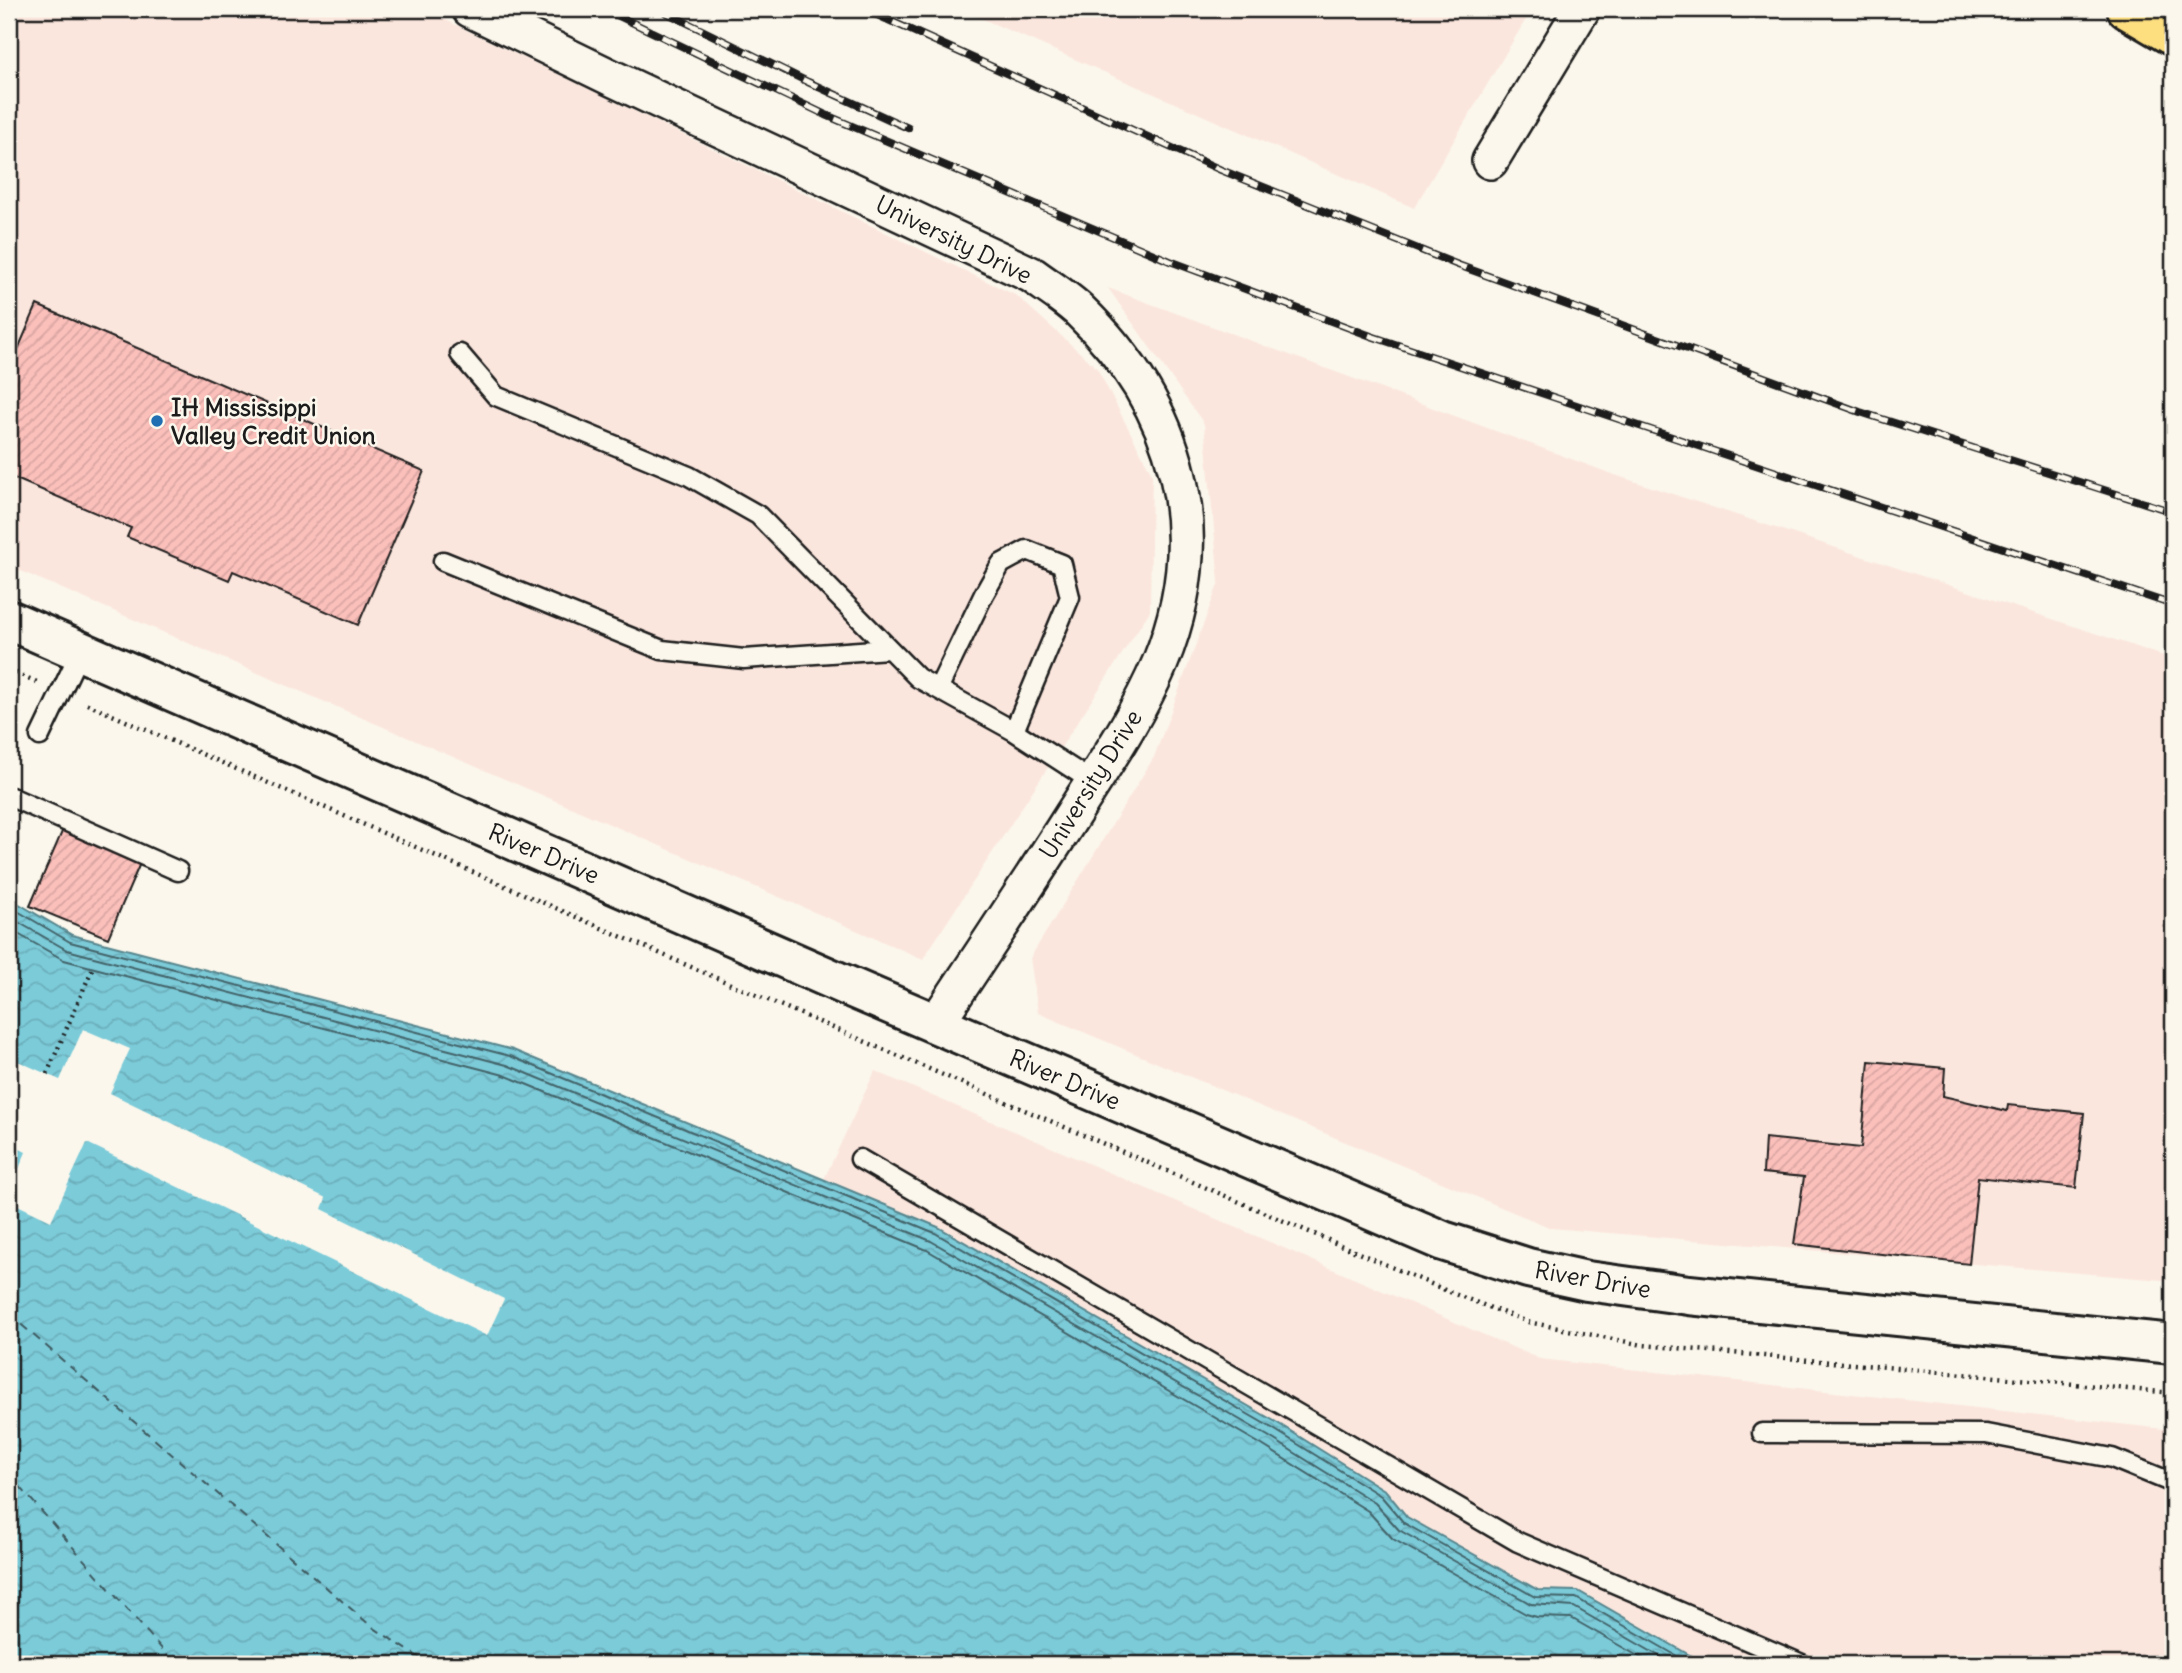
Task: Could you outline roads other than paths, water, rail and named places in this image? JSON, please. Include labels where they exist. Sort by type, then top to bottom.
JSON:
[{"type":"main road","points":[[2127,9],[2173,36]]},
{"type":"street","name":"University Drive","points":[[470,9],[1032,275],[1078,309],[1123,358],[1157,411],[1178,471],[1187,534],[1180,600],[1160,662],[1128,727],[936,1023]]},
{"type":"street","points":[[1490,161],[1582,9]]},
{"type":"street","name":"River Drive","points":[[9,620],[1443,1241],[1528,1268],[1587,1281],[1689,1295],[2173,1344]]},
{"type":"lane","points":[[460,354],[496,396],[689,476],[758,515],[918,678],[1014,731],[1093,782]]},
{"type":"lane","points":[[938,689],[1001,564],[1027,550],[1062,564],[1070,597],[1014,731]]},
{"type":"lane","points":[[443,561],[662,650],[744,659],[889,649]]},
{"type":"lane","points":[[40,736],[80,652]]},
{"type":"lane","points":[[11,797],[178,870]]},
{"type":"lane","points":[[860,1159],[1518,1542],[1802,1664]]},
{"type":"lane","points":[[1762,1433],[1986,1434],[2112,1458],[2173,1483]]},
{"type":"water","points":[[9,898],[72,935],[513,1050],[938,1227],[1276,1422],[1386,1491],[1407,1517],[1538,1590],[1578,1591],[1705,1664],[9,1664]]},
{"type":"railway","points":[[604,9],[826,115],[1170,261],[1371,336],[2173,605]]},
{"type":"railway","points":[[659,9],[908,128]]},
{"type":"railway","points":[[864,9],[1221,170],[1458,265],[1860,412],[2173,512]]},
{"type":"place","name":"IH Mississippi Valley Credit Union","points":[[157,421]]}]
